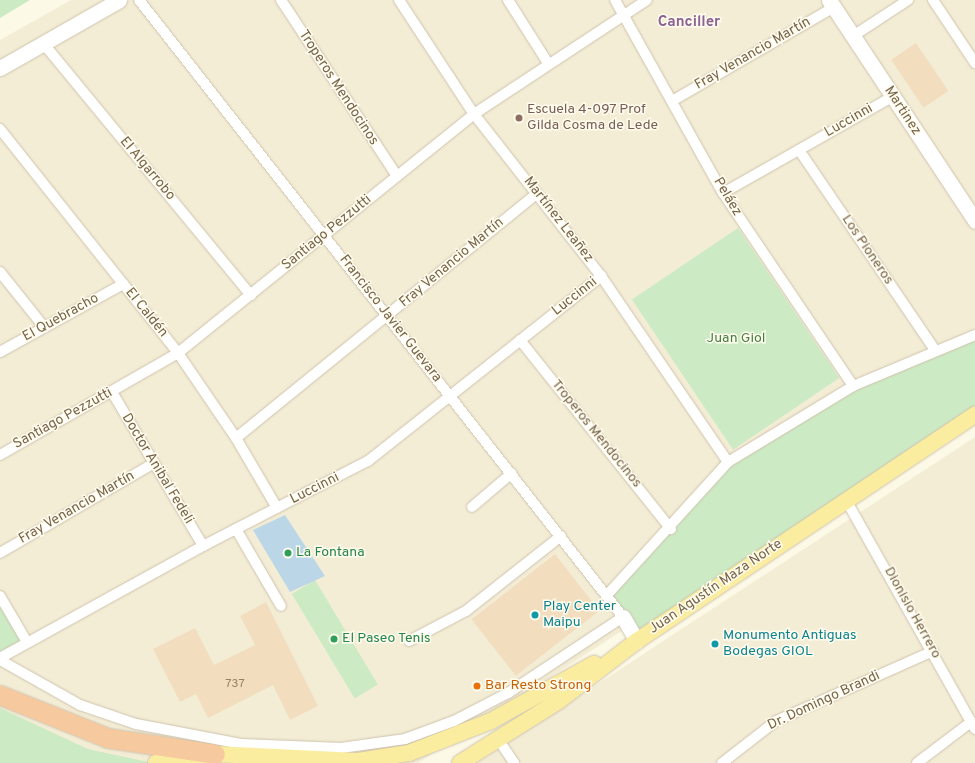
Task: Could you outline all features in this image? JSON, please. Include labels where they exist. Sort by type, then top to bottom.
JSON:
[{"type":"highway","points":[[0,695],[108,738],[215,754]]},
{"type":"main road","name":"Juan Agustín Maza Norte","points":[[460,763],[560,700],[637,641],[975,415]]},
{"type":"main road","points":[[156,763],[215,754],[358,760],[409,753],[491,722],[637,641]]},
{"type":"street","points":[[0,68],[118,0]]},
{"type":"street","name":"Francisco Javier Guevara","points":[[139,0],[608,595],[637,641]]},
{"type":"street","name":"Troperos Mendocinos","points":[[281,0],[397,176]]},
{"type":"street","name":"Martínez Leañez","points":[[399,0],[474,114],[601,276],[728,462]]},
{"type":"street","points":[[508,0],[548,63]]},
{"type":"street","name":"Peláez","points":[[615,0],[723,193],[853,386]]},
{"type":"street","name":"Santiago Pezzutti","points":[[0,455],[178,353],[474,114],[548,63],[647,0]]},
{"type":"street","points":[[853,36],[908,0]]},
{"type":"street","points":[[933,0],[975,63]]},
{"type":"street","name":"Martinez","points":[[831,4],[975,222]]},
{"type":"street","name":"Fray Venancio Martín","points":[[672,101],[831,4]]},
{"type":"street","name":"El Algarrobo","points":[[43,43],[251,295]]},
{"type":"street","name":"Luccinni","points":[[723,193],[892,97]]},
{"type":"street","name":"El Caldén","points":[[0,129],[178,353],[236,438],[277,508]]},
{"type":"street","name":"Los Pioneros","points":[[799,150],[935,350]]},
{"type":"street","name":"Fray Venancio Martín","points":[[236,438],[388,316],[537,193]]},
{"type":"street","points":[[0,272],[44,327]]},
{"type":"street","name":"Luccinni","points":[[0,659],[27,642],[203,546],[368,461],[451,397],[601,276]]},
{"type":"street","name":"El Quebracho","points":[[0,352],[123,284]]},
{"type":"street","points":[[608,595],[671,529],[728,462],[853,386],[935,350],[975,335]]},
{"type":"street","name":"Troperos Mendocinos","points":[[520,340],[671,529]]},
{"type":"street","name":"Doctor Anibal Fedeli","points":[[112,392],[203,546]]},
{"type":"street","name":"Fray Venancio Martín","points":[[0,553],[154,463]]},
{"type":"street","points":[[472,507],[512,473]]},
{"type":"street","name":"Dionisio Herrero","points":[[846,500],[933,651],[973,725]]},
{"type":"street","points":[[236,529],[282,606]]},
{"type":"street","points":[[409,641],[466,611],[561,536]]},
{"type":"street","points":[[0,596],[27,642]]},
{"type":"street","points":[[0,659],[80,705],[136,724],[242,744],[341,748],[406,739],[454,721],[508,693],[623,617]]},
{"type":"street","name":"Dr. Domingo Brandi","points":[[722,763],[776,721],[933,651]]},
{"type":"street","points":[[917,763],[973,725]]},
{"type":"street","points":[[498,739],[514,763]]},
{"type":"shaded area","points":[[71,0],[975,0],[975,402],[418,763],[0,763],[0,40]]},
{"type":"shaded area","points":[[975,437],[975,763],[477,763]]},
{"type":"green space","points":[[0,0],[30,0],[0,18]]},
{"type":"green space","name":"Juan Giol","points":[[738,228],[839,378],[733,450],[632,300]]},
{"type":"green space","points":[[975,335],[975,415],[637,641],[607,595],[728,462],[853,386]]},
{"type":"green space","name":"El Paseo Tenis","points":[[315,580],[378,685],[355,698],[292,594]]},
{"type":"green space","points":[[0,603],[23,642],[3,654],[0,652]]},
{"type":"green space","points":[[0,708],[88,749],[153,763],[0,763]]},
{"type":"water","name":"La Fontana","points":[[285,515],[325,576],[290,592],[253,530]]},
{"type":"building","points":[[916,43],[948,91],[924,108],[891,60]]},
{"type":"building","name":"Play Center Maipu","points":[[555,554],[599,611],[516,676],[471,619]]},
{"type":"building","points":[[266,602],[318,706],[290,720],[273,685],[208,718],[196,694],[180,702],[153,649],[195,628],[214,665],[255,645],[240,616]]},
{"type":"place","name":"Escuela 4-097 Prof Gilda Cosma de Lede","points":[[519,118]]},
{"type":"place","name":"La Fontana","points":[[288,553]]},
{"type":"place","name":"Play Center Maipu","points":[[535,615]]},
{"type":"place","name":"El Paseo Tenis","points":[[334,639]]},
{"type":"place","name":"Monumento Antiguas Bodegas GIOL","points":[[715,644]]},
{"type":"place","name":"Bar Resto Strong","points":[[477,686]]},
{"type":"district","name":"Canciller","points":[[689,23]]}]
